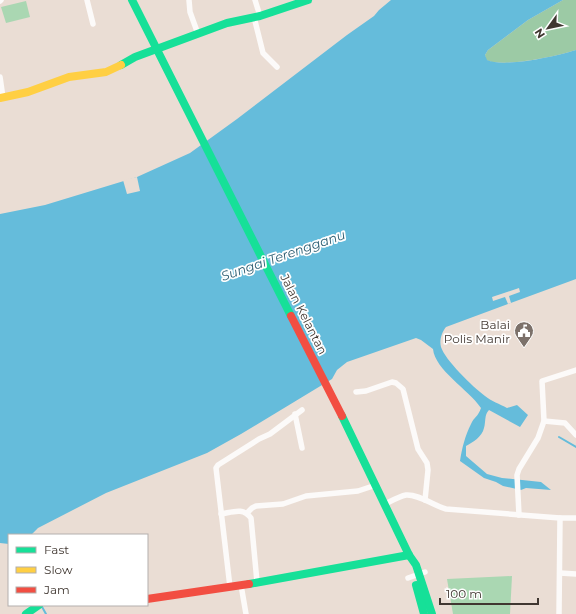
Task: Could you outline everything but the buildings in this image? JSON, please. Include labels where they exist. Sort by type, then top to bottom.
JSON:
[{"type":"main road","name":"Jalan Kelantan","points":[[132,0],[385,504],[432,614]]},
{"type":"main road","points":[[1,98],[28,92],[69,77],[106,72],[135,57],[227,23],[257,16],[308,0]]},
{"type":"main road","points":[[148,599],[230,587],[408,555]]},
{"type":"main road","name":"Jalan Kelantan","points":[[416,575],[424,614]]},
{"type":"main road","points":[[29,613],[38,606]]},
{"type":"street","points":[[87,0],[93,24]]},
{"type":"street","points":[[189,0],[190,12],[198,34]]},
{"type":"street","points":[[255,0],[263,53],[277,67]]},
{"type":"street","points":[[0,77],[1,98]]},
{"type":"street","points":[[519,515],[517,474],[538,438],[544,421],[542,381],[576,370]]},
{"type":"street","points":[[356,392],[366,391],[392,382],[396,383],[403,389],[418,449],[427,463],[428,470],[425,500]]},
{"type":"street","points":[[230,587],[216,472],[218,465],[259,439],[270,434],[302,410]]},
{"type":"street","points":[[295,414],[302,448]]},
{"type":"street","points":[[544,421],[565,423],[576,435]]},
{"type":"street","points":[[247,513],[256,506],[283,504],[306,496],[358,491],[376,486]]},
{"type":"street","points":[[385,504],[406,495],[415,496],[446,509],[576,518]]},
{"type":"street","points":[[221,514],[242,511],[247,513],[251,518],[257,582]]},
{"type":"street","points":[[559,614],[560,518]]},
{"type":"street","points":[[560,573],[576,574]]},
{"type":"street","points":[[241,585],[246,614]]},
{"type":"green space","points":[[563,0],[576,0],[576,50],[544,58],[517,62],[505,63],[486,60],[485,55],[488,50],[528,20]]},
{"type":"green space","points":[[26,1],[30,17],[6,23],[1,7]]},
{"type":"green space","points":[[512,576],[510,614],[453,614],[447,579]]},
{"type":"water","name":"Sungai Terengganu","points":[[391,0],[563,0],[528,20],[488,50],[485,55],[487,60],[505,63],[544,58],[576,50],[576,279],[446,327],[440,342],[441,347],[448,359],[480,392],[507,408],[517,405],[528,415],[520,427],[489,410],[486,414],[483,431],[477,439],[466,446],[466,456],[487,474],[502,478],[541,482],[551,490],[526,488],[521,490],[503,486],[484,478],[460,461],[467,433],[481,408],[446,372],[435,357],[433,349],[416,338],[347,362],[337,370],[332,379],[207,453],[106,493],[38,528],[32,534],[8,534],[8,544],[0,543],[0,214],[45,205],[137,177],[190,153],[374,16]]},
{"type":"pier","points":[[137,177],[140,191],[127,194],[123,180]]},
{"type":"pier","points":[[519,288],[520,292],[509,296],[511,303],[508,304],[505,297],[493,301],[492,297]]},
{"type":"waterway","points":[[559,437],[576,447]]},
{"type":"waterway","points":[[42,606],[46,614]]},
{"type":"traffic: fast","points":[[132,0],[291,316]]},
{"type":"traffic: fast","points":[[121,65],[135,57],[227,23],[260,16],[308,0]]},
{"type":"traffic: fast","points":[[342,416],[409,555],[416,565],[432,614]]},
{"type":"traffic: fast","points":[[249,584],[409,555]]},
{"type":"traffic: fast","points":[[416,585],[424,614]]},
{"type":"traffic: fast","points":[[26,614],[38,606]]},
{"type":"traffic: slow","points":[[0,98],[28,92],[69,77],[106,72],[121,65]]},
{"type":"traffic: jam","points":[[291,316],[342,416]]},
{"type":"traffic: jam","points":[[148,599],[249,584]]},
{"type":"place","name":"Balai Polis Manir","points":[[524,348]]}]
